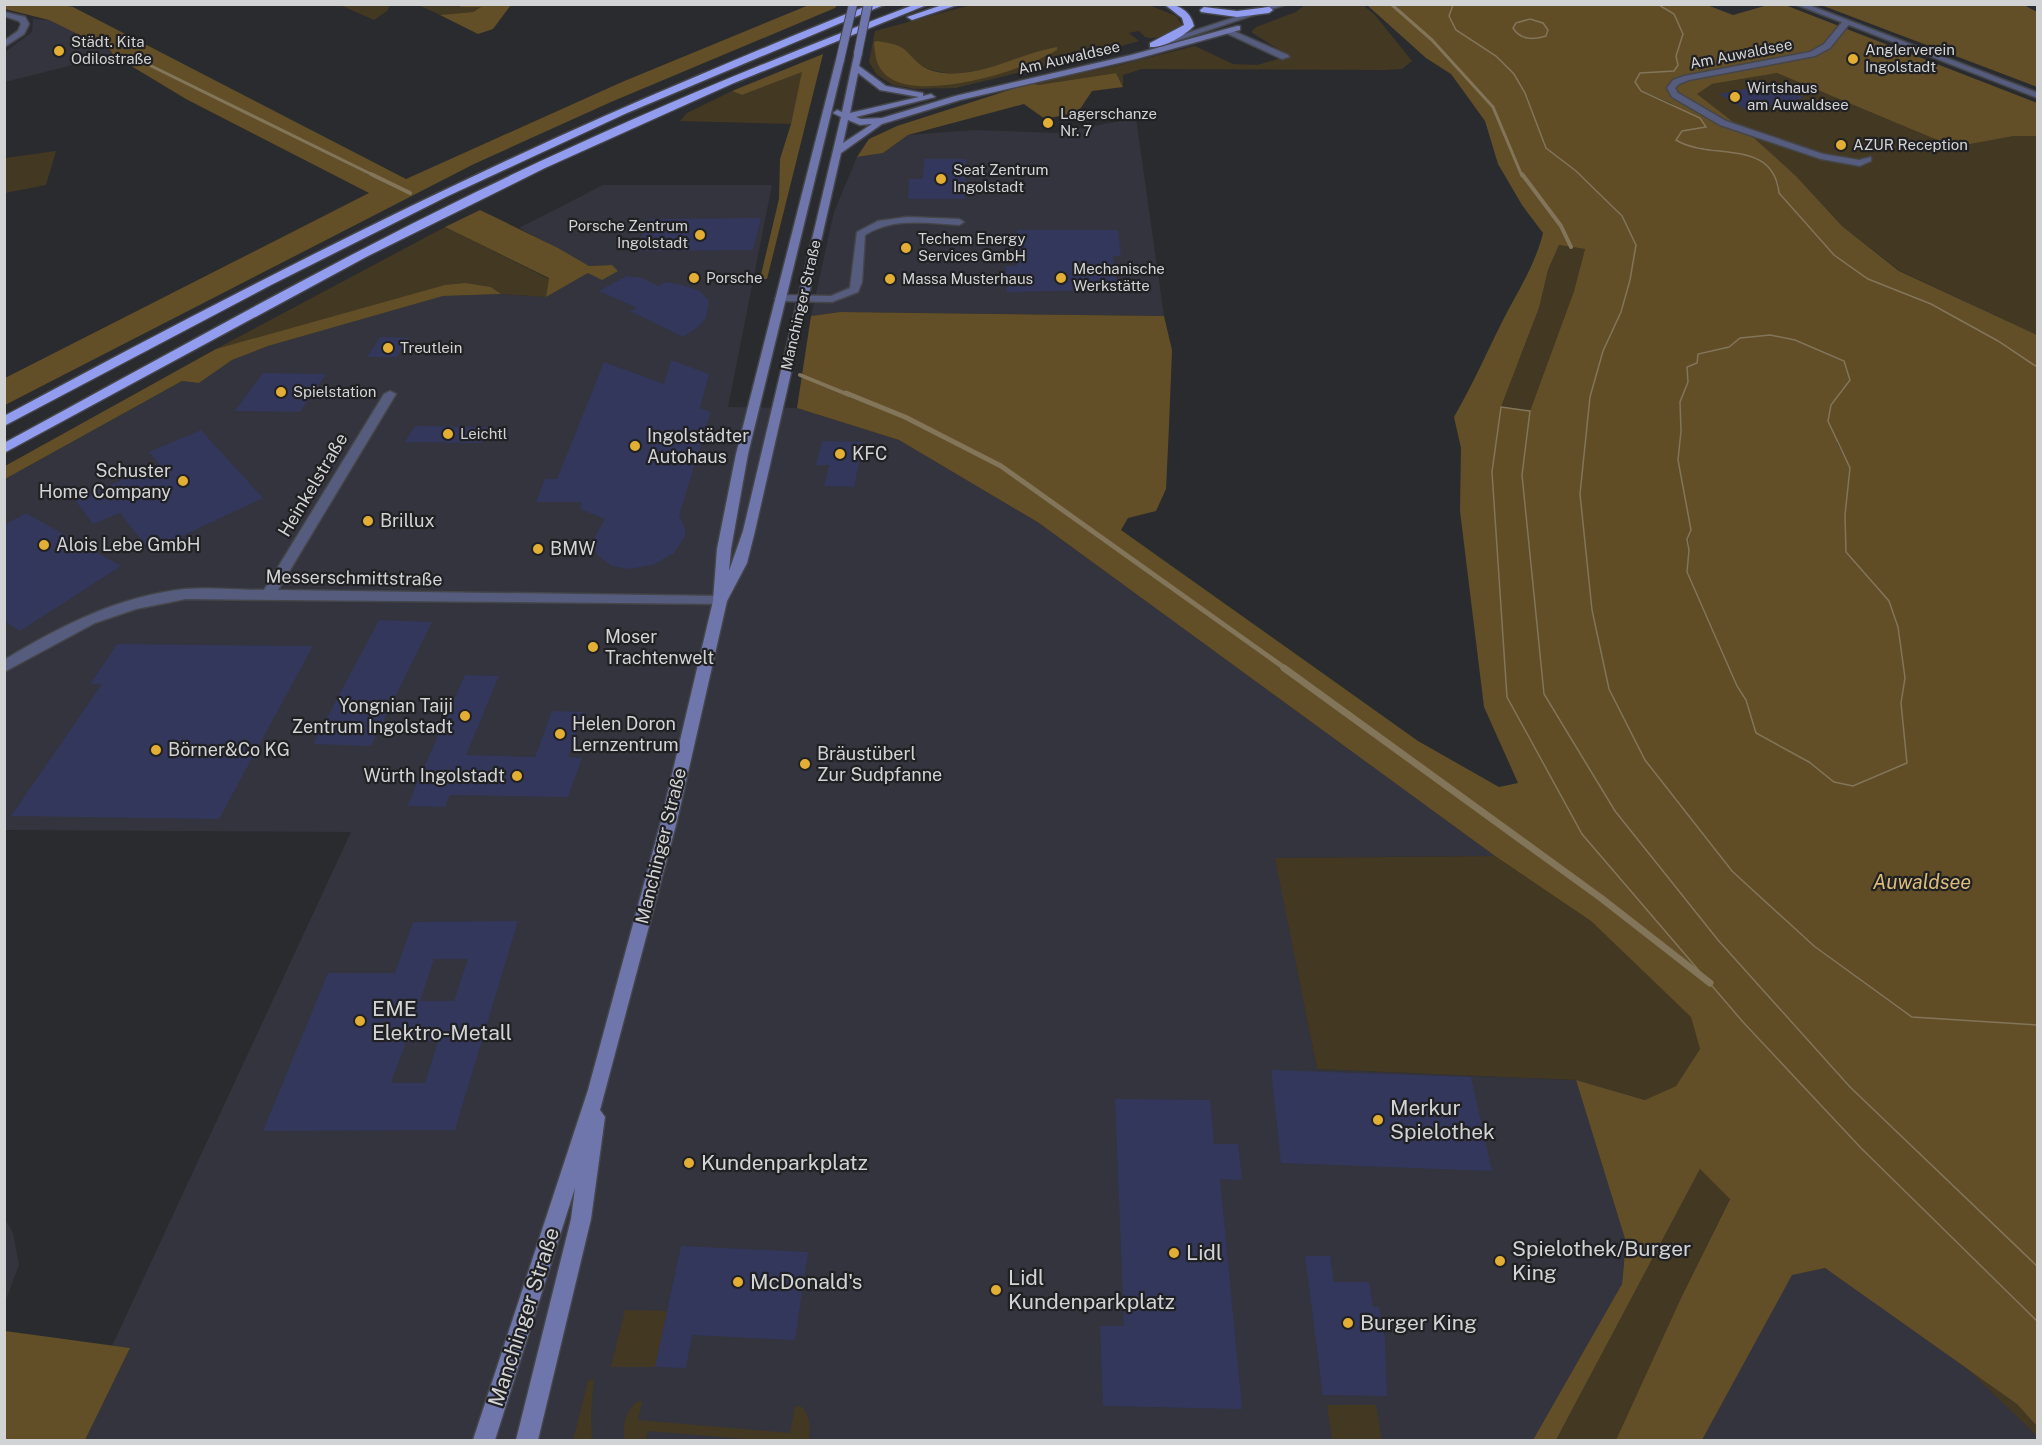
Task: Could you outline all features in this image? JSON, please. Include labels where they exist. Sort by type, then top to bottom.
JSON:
[{"type":"highway","points":[[4,422],[289,270],[513,160],[671,90],[882,4]]},
{"type":"highway","points":[[4,449],[417,226],[606,135],[830,40],[925,4]]},
{"type":"highway","points":[[830,40],[956,4]]},
{"type":"highway","points":[[1170,4],[1228,27]]},
{"type":"highway","points":[[1153,45],[1178,34],[1189,26],[1189,19],[1170,4]]},
{"type":"highway","points":[[1192,4],[1228,27]]},
{"type":"highway","points":[[1204,10],[1237,14],[1269,10]]},
{"type":"main road","name":"Manchinger Straße","points":[[484,1440],[597,1090],[669,821],[720,600],[724,549],[734,495],[780,298],[830,107],[853,4]]},
{"type":"main road","name":"Manchinger Straße","points":[[720,600],[740,563],[749,531],[801,298],[845,117],[868,4]]},
{"type":"main road","name":"Am Auwaldsee","points":[[830,107],[845,117],[865,122],[883,122],[958,98],[1115,61],[1228,27]]},
{"type":"main road","name":"Am Auwaldsee","points":[[824,125],[845,117],[1153,45]]},
{"type":"main road","points":[[856,67],[883,88],[904,93],[938,96]]},
{"type":"main road","points":[[836,152],[857,136],[883,122]]},
{"type":"main road","name":"Manchinger Straße","points":[[527,1440],[581,1219],[589,1173],[597,1090]]},
{"type":"street","points":[[1798,4],[2037,96]]},
{"type":"street","name":"Am Auwaldsee","points":[[1228,27],[1269,10],[1288,6]]},
{"type":"street","name":"Am Auwaldsee","points":[[1153,45],[1228,27],[1288,6]]},
{"type":"street","points":[[4,14],[22,19],[25,24],[21,32],[4,45]]},
{"type":"street","name":"Am Auwaldsee","points":[[1846,23],[1827,46],[1812,54],[1687,78],[1676,82],[1671,88],[1675,95],[1723,123],[1821,156],[1860,163],[1865,158]]},
{"type":"street","points":[[1228,27],[1285,57]]},
{"type":"street","points":[[780,298],[832,298],[854,290],[857,282],[860,234],[867,228],[892,221],[959,222]]},
{"type":"street","name":"Heinkelstraße","points":[[268,595],[390,394]]},
{"type":"street","name":"Messerschmittstraße","points":[[4,668],[51,637],[120,607],[186,594],[720,600]]},
{"type":"shaded area","points":[[58,4],[73,7],[406,179],[622,82],[809,5],[837,5],[835,8],[611,102],[474,164],[5,405],[5,378],[369,193],[186,99],[113,55],[110,50],[49,20],[5,9],[5,5]]},
{"type":"shaded area","points":[[340,5],[390,5],[387,11],[374,20]]},
{"type":"shaded area","points":[[418,5],[482,6],[473,12],[440,15]]},
{"type":"shaded area","points":[[457,5],[511,5],[493,29],[478,34],[440,15],[473,12],[481,7]]},
{"type":"shaded area","points":[[971,5],[1149,5],[1176,16],[1182,25],[1172,32],[1153,38],[1147,38],[1138,31],[1129,33],[1139,41],[956,88],[915,89],[893,85],[877,75],[869,62],[875,31]],"holes":[[[902,48],[918,64],[933,71],[950,73],[966,73],[1000,66],[1047,49],[1050,55],[998,74],[887,76]]]},
{"type":"shaded area","points":[[1305,5],[1363,5],[1375,15],[1412,61],[1402,69],[1385,70],[1142,69],[1123,75],[1123,87],[1116,73],[1038,85],[1031,83],[1111,67],[1195,46],[1233,64],[1257,65],[1289,56],[1251,32],[1256,27],[1296,12]]},
{"type":"shaded area","points":[[1367,5],[1453,5],[1449,16],[1456,30],[1496,56],[1514,74],[1525,93],[1546,148],[1576,171],[1622,217],[1636,245],[1621,312],[1603,351],[1592,610],[1609,689],[1645,760],[1732,871],[1814,946],[1912,1017],[2037,1025],[2037,1266],[1850,1087],[1718,940],[1615,811],[1544,694],[1522,474],[1530,411],[1574,291],[1585,249],[1559,245],[1548,270],[1539,308],[1501,407],[1492,472],[1507,697],[1582,834],[1743,1022],[1861,1148],[2037,1321],[2037,1426],[2017,1404],[1825,1268],[1792,1275],[1702,1440],[1616,1440],[1681,1298],[1730,1199],[1700,1169],[1556,1440],[1533,1440],[1622,1284],[1626,1242],[1576,1080],[1645,1100],[1676,1086],[1700,1049],[1691,1017],[1591,921],[1495,856],[1039,523],[899,440],[797,408],[811,316],[840,312],[1164,316],[1172,350],[1166,489],[1156,511],[1128,518],[1121,530],[1418,741],[1499,787],[1518,783],[1484,707],[1460,511],[1461,448],[1454,417],[1530,268],[1543,233],[1522,205],[1498,164],[1485,121],[1451,74],[1426,58]]},
{"type":"shaded area","points":[[1659,5],[1707,5],[1733,15],[1768,5],[1785,5],[2037,103],[2037,136],[2014,136],[1954,147],[1777,73],[1712,84],[1697,94],[1755,139],[1796,176],[1842,226],[1899,271],[2037,335],[2037,367],[1998,341],[1931,304],[1868,279],[1834,255],[1779,193],[1778,182],[1717,150],[1686,146],[1675,140],[1682,131],[1706,127],[1670,103],[1640,90],[1635,82],[1640,73],[1674,71],[1676,56],[1674,14]]},
{"type":"shaded area","points":[[1821,5],[2024,5],[2037,12],[2037,87]]},
{"type":"shaded area","name":"Städt. Kita Odilostraße","points":[[33,19],[49,20],[110,50],[113,55],[5,82],[5,52],[32,32]]},
{"type":"shaded area","points":[[1534,19],[1543,23],[1548,30],[1546,36],[1528,38],[1513,28],[1522,20]]},
{"type":"shaded area","points":[[874,42],[901,47],[920,65],[928,69],[949,73],[980,70],[1041,50],[1057,47],[1057,50],[1021,67],[997,75],[947,85],[923,86],[902,83],[883,73],[876,57]]},
{"type":"shaded area","points":[[823,54],[767,279],[760,279],[779,199],[780,159],[791,124],[802,72],[742,95],[732,91]]},
{"type":"shaded area","points":[[803,71],[791,124],[680,121],[687,113],[732,91],[742,95]]},
{"type":"shaded area","points":[[1116,73],[1123,87],[1092,91],[1078,112],[1045,119],[1024,104],[908,135],[883,153],[857,157],[869,139],[897,126],[1031,83],[1038,85]]},
{"type":"shaded area","points":[[1777,73],[1954,147],[2014,136],[2037,136],[2037,335],[1900,271],[1842,226],[1796,176],[1696,94],[1712,84]]},
{"type":"shaded area","points":[[1136,118],[1164,316],[840,312],[811,316],[834,212],[857,157],[883,153],[908,135],[974,130],[1056,133]]},
{"type":"shaded area","points":[[56,151],[46,185],[5,193],[5,158]]},
{"type":"shaded area","points":[[603,185],[772,185],[728,407],[797,408],[899,440],[1039,523],[1495,856],[1276,858],[1317,1069],[1576,1080],[1626,1242],[1622,1284],[1533,1440],[85,1440],[130,1348],[112,1346],[351,832],[5,830],[5,479],[182,381],[199,383],[232,360],[268,346],[443,296],[501,294],[546,297],[588,273],[611,265],[589,266],[519,228]]},
{"type":"shaded area","points":[[480,210],[558,248],[589,266],[612,265],[618,271],[602,280],[588,273],[546,297],[549,278],[445,227]]},
{"type":"shaded area","points":[[445,227],[549,279],[546,297],[501,294],[491,287],[466,283],[216,349]]},
{"type":"shaded area","points":[[1559,245],[1585,249],[1574,291],[1530,411],[1501,407],[1539,308],[1548,270]]},
{"type":"shaded area","points":[[466,283],[491,287],[501,294],[443,296],[268,346],[232,360],[199,383],[182,381],[5,479],[5,466],[216,349],[445,285]]},
{"type":"shaded area","points":[[1770,335],[1795,340],[1844,361],[1850,380],[1840,392],[1837,443],[1850,468],[1846,552],[1889,601],[1898,627],[1905,678],[1901,703],[1908,763],[1853,786],[1833,782],[1809,762],[1756,733],[1746,700],[1737,686],[1687,572],[1689,550],[1686,509],[1678,460],[1681,431],[1680,402],[1687,382],[1687,366],[1698,354],[1729,347],[1740,338]]},
{"type":"shaded area","points":[[1538,791],[2037,1201],[2037,1436],[1702,1113],[1714,1047],[1692,1020],[1700,1049],[1676,1086],[1646,1100],[1576,1080],[1317,1069],[1275,858],[1495,856],[1591,921],[1681,1007]]},
{"type":"shaded area","points":[[1700,1169],[1730,1198],[1616,1440],[1556,1440]]},
{"type":"shaded area","points":[[5,1219],[13,1233],[19,1265],[5,1302]]},
{"type":"shaded area","points":[[1825,1268],[2017,1404],[2038,1426],[2037,1440],[1702,1440],[1792,1274]]},
{"type":"shaded area","points":[[625,1310],[667,1311],[655,1367],[611,1367]]},
{"type":"shaded area","points":[[5,1331],[130,1348],[85,1440],[5,1440]]},
{"type":"shaded area","points":[[594,1379],[591,1413],[592,1440],[573,1440],[588,1381]]},
{"type":"shaded area","points":[[638,1401],[642,1402],[638,1420],[790,1433],[795,1406],[802,1407],[810,1427],[809,1440],[759,1440],[648,1431],[646,1440],[624,1440],[626,1419],[630,1409]]},
{"type":"shaded area","points":[[1327,1405],[1376,1405],[1382,1440],[1332,1440]]},
{"type":"water","name":"Auwaldsee","points":[[1453,5],[1659,5],[1674,14],[1683,34],[1676,56],[1678,65],[1674,71],[1640,73],[1635,82],[1641,91],[1700,118],[1706,127],[1682,131],[1676,140],[1690,146],[1738,153],[1765,164],[1774,176],[1779,193],[1834,255],[1868,279],[1931,304],[1998,341],[2037,367],[2037,1025],[1912,1017],[1814,946],[1732,871],[1645,760],[1609,689],[1592,610],[1580,494],[1590,397],[1603,351],[1621,312],[1636,245],[1622,216],[1576,171],[1546,148],[1525,93],[1514,74],[1496,56],[1456,30],[1449,16]],"holes":[[[1530,19],[1543,23],[1548,30],[1546,36],[1523,37],[1513,28],[1516,23]],[[1770,335],[1795,340],[1844,361],[1850,380],[1831,405],[1828,421],[1850,468],[1845,515],[1846,552],[1889,601],[1898,627],[1905,678],[1901,703],[1907,763],[1853,786],[1834,782],[1809,762],[1756,733],[1746,700],[1737,686],[1687,572],[1689,550],[1687,539],[1691,530],[1678,460],[1681,431],[1680,402],[1688,382],[1687,367],[1697,363],[1698,354],[1729,347],[1740,338]]]},
{"type":"water","points":[[1501,407],[1530,411],[1522,475],[1544,694],[1615,811],[1718,940],[1850,1087],[2037,1266],[2037,1321],[1861,1148],[1743,1022],[1582,834],[1507,697],[1492,472]]},
{"type":"building","name":"Wirtshaus am Auwaldsee","points":[[1776,83],[1804,98],[1748,111],[1719,94]]},
{"type":"building","name":"Seat Zentrum Ingolstadt","points":[[924,159],[966,159],[965,199],[908,199],[909,179],[923,179]]},
{"type":"building","name":"Porsche Zentrum Ingolstadt","points":[[761,218],[753,250],[636,251],[649,219]]},
{"type":"building","points":[[1017,230],[1118,230],[1121,256],[1113,256],[1118,290],[1007,292],[1006,266],[1017,266]]},
{"type":"building","name":"Porsche Zentrum Ingolstadt","points":[[627,276],[642,278],[658,286],[665,282],[700,291],[709,301],[706,318],[697,328],[683,337],[630,311],[637,308],[599,291]]},
{"type":"building","name":"Treutlein","points":[[380,337],[409,338],[397,357],[367,357]]},
{"type":"building","name":"Ingolstädter Autohaus","points":[[671,360],[709,374],[700,408],[711,412],[679,516],[685,528],[685,536],[674,553],[653,565],[629,569],[612,566],[598,556],[594,549],[594,539],[605,519],[580,509],[581,502],[536,502],[545,479],[557,479],[604,362],[664,384]]},
{"type":"building","name":"Spielstation","points":[[263,373],[326,374],[300,412],[235,411]]},
{"type":"building","name":"Leichtl","points":[[415,426],[490,427],[481,443],[405,442]]},
{"type":"building","name":"Schuster Home Company","points":[[201,430],[263,498],[150,551],[120,513],[93,524],[75,500],[159,464],[149,452]]},
{"type":"building","name":"KFC","points":[[822,441],[863,442],[854,487],[824,486],[829,465],[816,465]]},
{"type":"building","name":"Alois Lebe GmbH","points":[[26,513],[121,566],[20,631],[4,621],[4,525]]},
{"type":"building","points":[[379,620],[432,622],[371,746],[313,744]]},
{"type":"building","name":"Börner&Co KG","points":[[117,644],[313,646],[219,819],[11,816],[102,684],[90,684]]},
{"type":"building","points":[[465,675],[499,676],[466,755],[535,757],[552,711],[584,712],[568,757],[582,758],[568,797],[450,795],[445,807],[407,806]]},
{"type":"building","name":"EME Elektro-Metall","points":[[518,921],[455,1130],[263,1131],[328,973],[395,973],[413,922]],"holes":[[[434,959],[468,959],[454,1001],[420,1001]],[[438,1041],[425,1083],[391,1083],[406,1042]]]},
{"type":"building","name":"Merkur Spielothek","points":[[1271,1070],[1471,1077],[1492,1171],[1281,1163]]},
{"type":"building","name":"Lidl","points":[[1115,1099],[1210,1100],[1214,1144],[1238,1144],[1242,1180],[1220,1179],[1242,1409],[1103,1406],[1100,1326],[1124,1326]]},
{"type":"building","name":"McDonald's","points":[[681,1246],[808,1252],[795,1340],[692,1335],[686,1368],[655,1367]]},
{"type":"building","name":"Burger King","points":[[1305,1256],[1330,1256],[1334,1282],[1369,1282],[1373,1307],[1379,1307],[1385,1338],[1387,1396],[1323,1395]]},
{"type":"waterway","points":[[1391,4],[1432,40],[1493,107],[1522,176]]},
{"type":"waterway","points":[[135,58],[375,176]]},
{"type":"waterway","points":[[371,174],[410,193]]},
{"type":"waterway","points":[[1522,174],[1561,226],[1571,247]]},
{"type":"waterway","points":[[800,375],[849,395]]},
{"type":"waterway","points":[[846,393],[905,417],[1001,466],[1286,669]]},
{"type":"waterway","points":[[1284,668],[1601,898],[1710,983]]},
{"type":"place","name":"Städt. Kita Odilostraße","points":[[59,51]]},
{"type":"place","name":"Anglerverein Ingolstadt","points":[[1853,59]]},
{"type":"place","name":"Wirtshaus am Auwaldsee","points":[[1735,97]]},
{"type":"place","name":"Lagerschanze Nr. 7","points":[[1048,123]]},
{"type":"place","name":"AZUR Reception","points":[[1841,145]]},
{"type":"place","name":"Seat Zentrum Ingolstadt","points":[[941,179]]},
{"type":"place","name":"Porsche Zentrum Ingolstadt","points":[[700,235]]},
{"type":"place","name":"Techem Energy Services GmbH","points":[[906,248]]},
{"type":"place","name":"Porsche","points":[[694,278]]},
{"type":"place","name":"Mechanische Werkstätte","points":[[1061,278]]},
{"type":"place","name":"Massa Musterhaus","points":[[890,279]]},
{"type":"place","name":"Treutlein","points":[[388,348]]},
{"type":"place","name":"Spielstation","points":[[281,392]]},
{"type":"place","name":"Leichtl","points":[[448,434]]},
{"type":"place","name":"Ingolstädter Autohaus","points":[[635,446]]},
{"type":"place","name":"KFC","points":[[840,454]]},
{"type":"place","name":"Schuster Home Company","points":[[183,481]]},
{"type":"place","name":"Brillux","points":[[368,521]]},
{"type":"place","name":"Alois Lebe GmbH","points":[[44,545]]},
{"type":"place","name":"BMW","points":[[538,549]]},
{"type":"place","name":"Moser Trachtenwelt","points":[[593,647]]},
{"type":"place","name":"Yongnian Taiji Zentrum Ingolstadt","points":[[465,716]]},
{"type":"place","name":"Helen Doron Lernzentrum","points":[[560,734]]},
{"type":"place","name":"Börner&Co KG","points":[[156,750]]},
{"type":"place","name":"Bräustüberl Zur Sudpfanne","points":[[805,764]]},
{"type":"place","name":"Würth Ingolstadt","points":[[517,776]]},
{"type":"place","name":"EME Elektro-Metall","points":[[360,1021]]},
{"type":"place","name":"Merkur Spielothek","points":[[1378,1120]]},
{"type":"place","name":"Kundenparkplatz","points":[[689,1163]]},
{"type":"place","name":"Lidl","points":[[1174,1253]]},
{"type":"place","name":"Spielothek/Burger King","points":[[1500,1261]]},
{"type":"place","name":"McDonald's","points":[[738,1282]]},
{"type":"place","name":"Lidl Kundenparkplatz","points":[[996,1290]]},
{"type":"place","name":"Burger King","points":[[1348,1323]]}]
